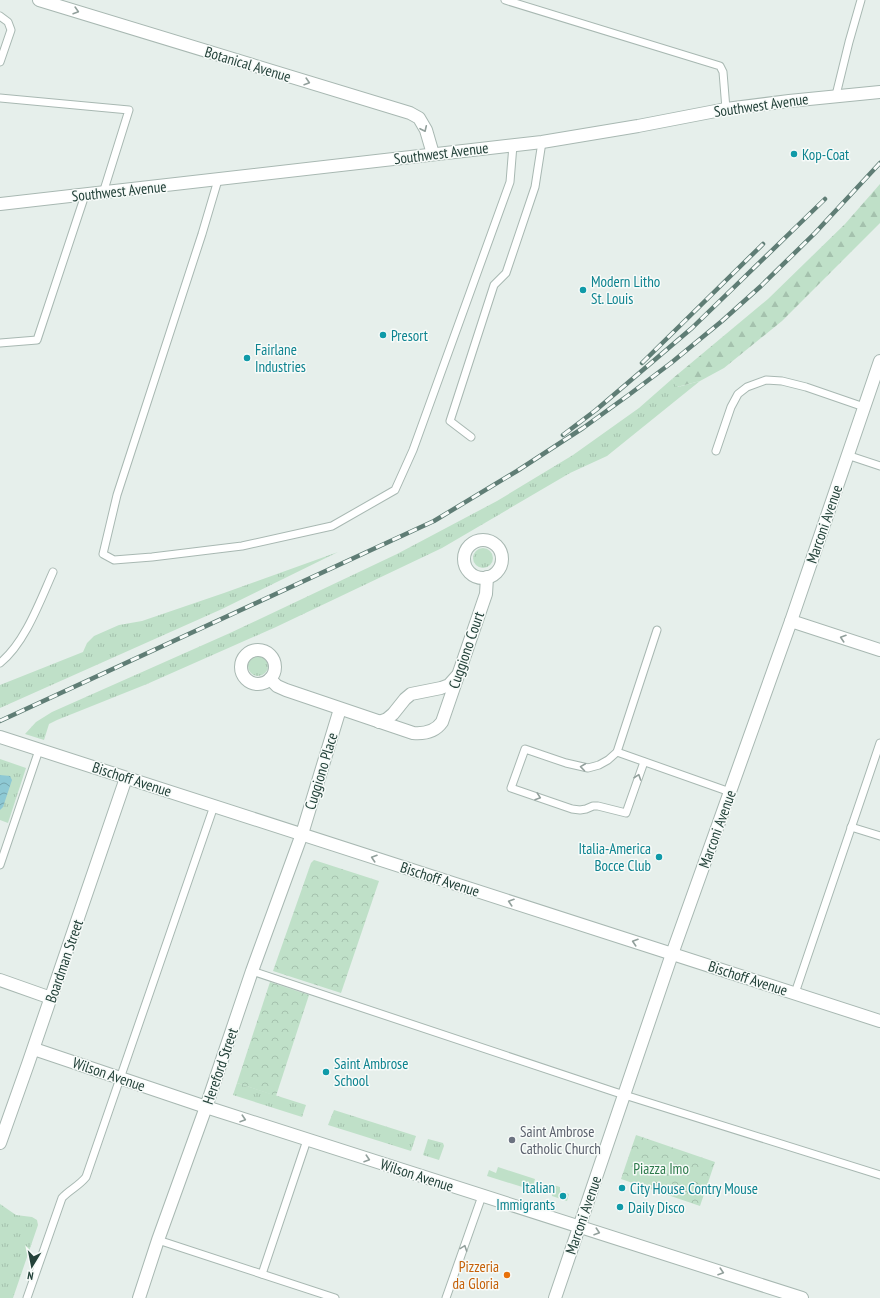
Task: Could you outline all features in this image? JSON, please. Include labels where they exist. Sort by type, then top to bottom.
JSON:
[{"type":"street","name":"Botanical Avenue","points":[[38,0],[410,113],[419,118],[426,130],[433,154]]},
{"type":"street","name":"Southwest Avenue","points":[[0,204],[542,142],[616,130],[726,109],[836,95],[880,92]]},
{"type":"street","name":"Marconi Avenue","points":[[555,1298],[672,954],[791,621],[880,361]]},
{"type":"street","name":"Cuggiono Court","points":[[379,722],[413,733],[428,732],[438,728],[442,722],[486,594],[487,577]]},
{"type":"street","points":[[791,621],[880,650]]},
{"type":"street","points":[[270,679],[277,686],[286,690],[379,722],[387,719],[393,714],[411,694],[441,688],[449,684],[458,676]]},
{"type":"street","name":"Cuggiono Place","points":[[302,834],[340,709]]},
{"type":"street","name":"Bischoff Avenue","points":[[0,737],[880,1021]]},
{"type":"street","name":"Boardman Street","points":[[0,1143],[34,1049],[126,778]]},
{"type":"street","name":"Hereford Street","points":[[139,1298],[252,971],[302,834]]},
{"type":"street","points":[[0,980],[51,998]]},
{"type":"street","name":"Wilson Avenue","points":[[34,1049],[307,1140],[802,1298]]},
{"type":"lane","points":[[505,0],[720,66],[723,72],[726,109]]},
{"type":"lane","points":[[836,95],[861,0]]},
{"type":"lane","points":[[0,16],[8,22],[11,30],[0,62]]},
{"type":"lane","points":[[0,98],[129,110],[103,192]]},
{"type":"lane","points":[[471,438],[450,421],[494,285],[506,273],[535,187],[542,142]]},
{"type":"lane","points":[[218,180],[202,234],[117,495],[102,554],[114,560],[242,546],[332,526],[395,490],[413,450],[510,182],[513,145]]},
{"type":"lane","points":[[0,343],[38,340],[85,195]]},
{"type":"lane","points":[[716,451],[731,407],[738,394],[747,387],[766,380],[782,381],[806,387],[864,407]]},
{"type":"lane","points":[[847,455],[880,466]]},
{"type":"lane","points":[[0,663],[12,652],[22,637],[53,572]]},
{"type":"lane","points":[[644,762],[626,812],[598,806],[580,810],[572,809],[511,788],[525,749],[566,763],[588,768],[599,765],[608,760],[617,752],[657,630]]},
{"type":"lane","points":[[796,994],[880,742]]},
{"type":"lane","points":[[0,865],[39,750]]},
{"type":"lane","points":[[617,752],[730,792]]},
{"type":"lane","points":[[27,1298],[62,1198],[68,1191],[81,1184],[86,1177],[214,806]]},
{"type":"lane","points":[[851,827],[880,836]]},
{"type":"lane","points":[[252,971],[624,1094],[880,1174]]},
{"type":"lane","points":[[262,1274],[307,1140]]},
{"type":"lane","points":[[446,1298],[482,1196]]},
{"type":"lane","points":[[158,1240],[335,1298]]},
{"type":"green space","points":[[880,184],[880,223],[782,321],[724,368],[700,381],[677,387],[672,379],[768,299],[845,224]]},
{"type":"green space","points":[[672,379],[678,387],[700,381],[607,456],[570,473],[442,548],[276,627],[147,684],[57,720],[49,724],[44,740],[25,734],[36,722],[52,712],[230,633],[397,554],[497,501],[573,455],[639,408]]},
{"type":"green space","points":[[483,548],[490,551],[493,558],[490,565],[483,568],[476,565],[473,558],[476,551]]},
{"type":"green space","points":[[338,552],[222,609],[0,708],[0,685],[83,652],[87,643],[94,636],[119,625],[142,621]]},
{"type":"green space","points":[[258,656],[265,659],[268,666],[265,673],[258,676],[251,673],[248,666],[251,659]]},
{"type":"green space","points":[[0,759],[26,768],[8,823],[0,820]]},
{"type":"green space","points":[[314,860],[379,881],[341,993],[273,971],[311,863]]},
{"type":"green space","points":[[270,982],[309,995],[276,1096],[237,1083]]},
{"type":"green space","points":[[237,1083],[306,1105],[302,1117],[233,1095]]},
{"type":"green space","points":[[334,1110],[416,1136],[411,1151],[328,1125]]},
{"type":"green space","name":"Piazza Imo","points":[[636,1135],[715,1162],[700,1206],[621,1179]]},
{"type":"green space","points":[[428,1139],[443,1143],[444,1146],[439,1160],[423,1155]]},
{"type":"green space","points":[[498,1167],[535,1179],[532,1190],[487,1176],[489,1170],[496,1173]]},
{"type":"green space","points":[[550,1184],[560,1187],[560,1191],[569,1194],[567,1201],[552,1196],[552,1193],[548,1192]]},
{"type":"green space","points":[[0,1204],[16,1215],[32,1217],[37,1220],[38,1225],[13,1298],[0,1298]]},
{"type":"water","points":[[0,775],[10,776],[12,780],[3,807],[0,810]]},
{"type":"railway","points":[[0,721],[434,521],[517,471],[583,428],[630,394],[671,363],[722,321],[761,286],[815,233],[880,163]]},
{"type":"railway","points":[[563,435],[596,410],[692,328],[825,199]]},
{"type":"railway","points":[[642,363],[763,244]]},
{"type":"place","name":"Kop-Coat","points":[[794,154]]},
{"type":"place","name":"Modern Litho St. Louis","points":[[583,290]]},
{"type":"place","name":"Presort","points":[[383,335]]},
{"type":"place","name":"Fairlane Industries","points":[[247,358]]},
{"type":"place","name":"Italia-America Bocce Club","points":[[659,857]]},
{"type":"place","name":"Saint Ambrose School","points":[[326,1072]]},
{"type":"place","name":"Saint Ambrose Catholic Church","points":[[512,1140]]},
{"type":"place","name":"City House Contry Mouse","points":[[622,1188]]},
{"type":"place","name":"Italian Immigrants","points":[[563,1196]]},
{"type":"place","name":"Daily Disco","points":[[620,1207]]},
{"type":"place","name":"Pizzeria da Gloria","points":[[507,1275]]}]
